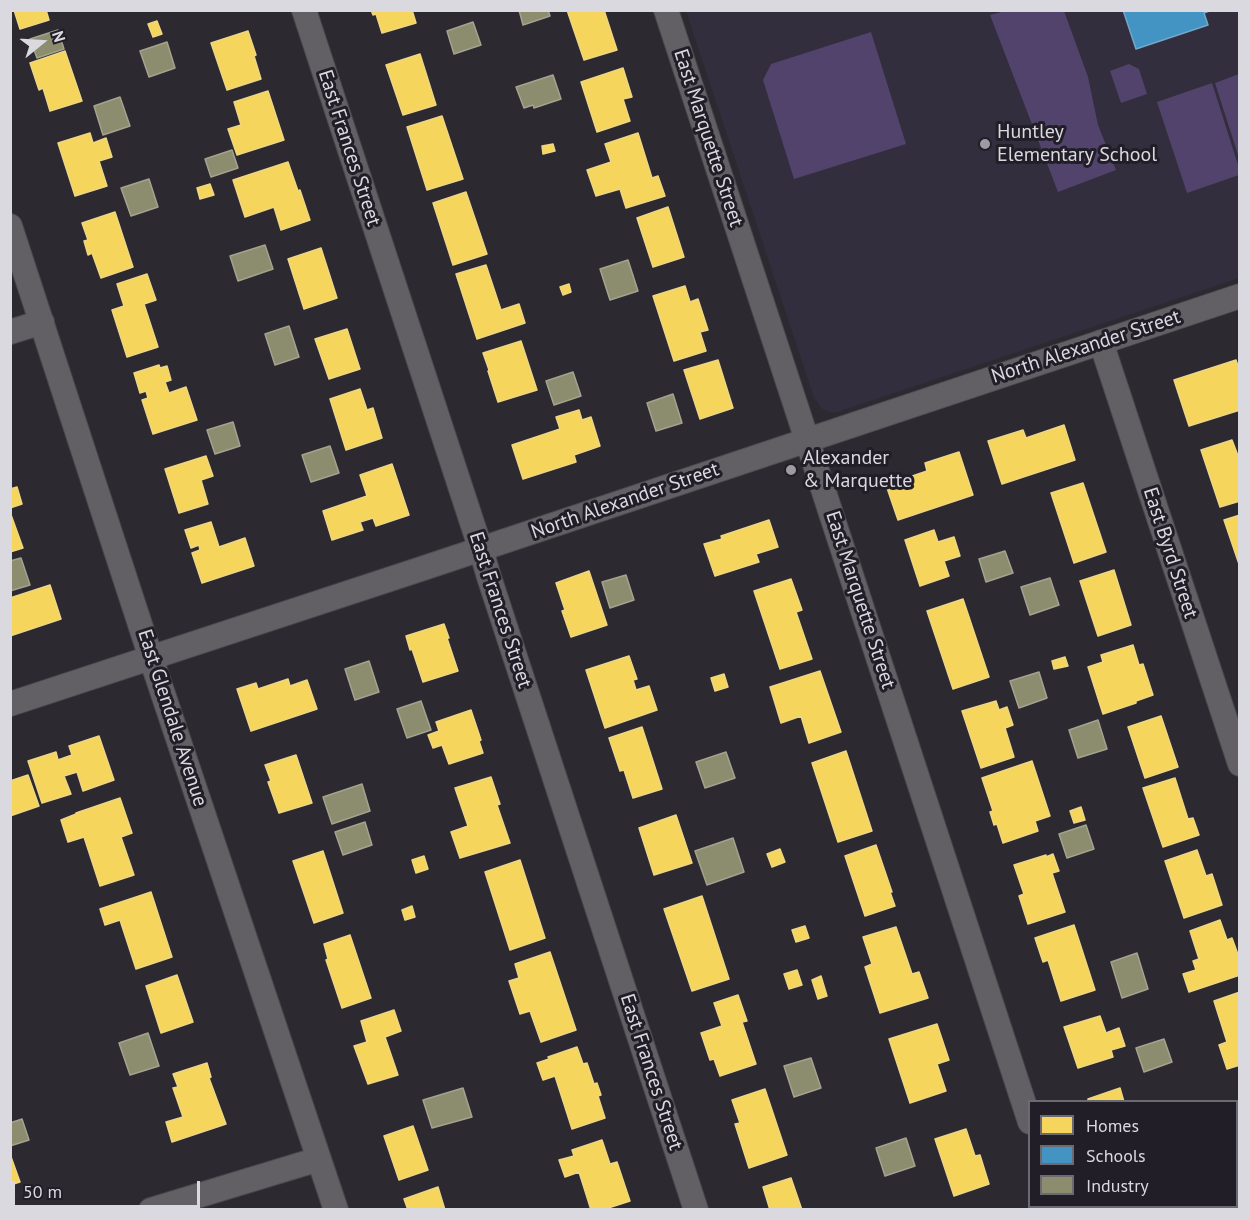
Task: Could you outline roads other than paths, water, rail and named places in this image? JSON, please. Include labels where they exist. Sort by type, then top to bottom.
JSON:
[{"type":"street","name":"East Frances Street","points":[[304,10],[696,1209]]},
{"type":"street","name":"East Marquette Street","points":[[666,10],[1028,1119]]},
{"type":"street","name":"East Glendale Avenue","points":[[10,226],[336,1209]]},
{"type":"street","name":"North Alexander Street","points":[[10,704],[482,550],[1239,296]]},
{"type":"street","points":[[10,332],[42,322]]},
{"type":"street","name":"East Byrd Street","points":[[1101,342],[1239,764]]},
{"type":"street","points":[[151,1209],[319,1159]]},
{"type":"place","name":"Huntley Elementary School","points":[[985,144]]},
{"type":"place","name":"Alexander & Marquette","points":[[791,470]]}]
